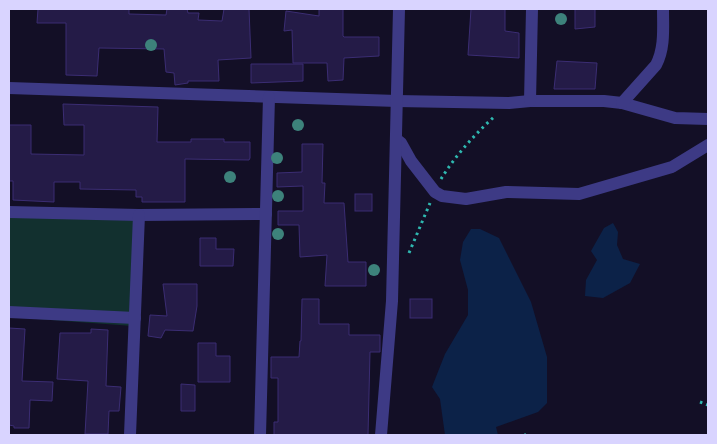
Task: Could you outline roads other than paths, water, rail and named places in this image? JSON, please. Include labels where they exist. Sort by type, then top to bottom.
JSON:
[{"type":"street","points":[[381,435],[392,300],[399,9]]},
{"type":"street","points":[[530,101],[532,9]]},
{"type":"street","points":[[622,103],[659,60],[662,52],[663,9]]},
{"type":"street","points":[[9,88],[397,101],[509,103],[530,101],[604,101],[622,103],[675,118],[708,119]]},
{"type":"street","points":[[260,435],[270,98]]},
{"type":"street","points":[[396,139],[401,143],[411,161],[435,192],[442,196],[466,199],[506,192],[579,194],[672,167],[708,145]]},
{"type":"street","points":[[9,212],[139,215],[266,214]]},
{"type":"street","points":[[130,435],[139,215]]},
{"type":"street","points":[[9,312],[135,318]]},
{"type":"water","points":[[613,223],[618,232],[617,245],[623,259],[640,264],[630,283],[603,298],[585,296],[586,280],[597,260],[591,251],[604,228]]},
{"type":"water","points":[[471,229],[480,229],[499,238],[531,302],[547,357],[547,403],[538,412],[496,427],[498,435],[445,435],[440,399],[432,387],[445,354],[468,315],[468,290],[460,260],[463,242]]}]
